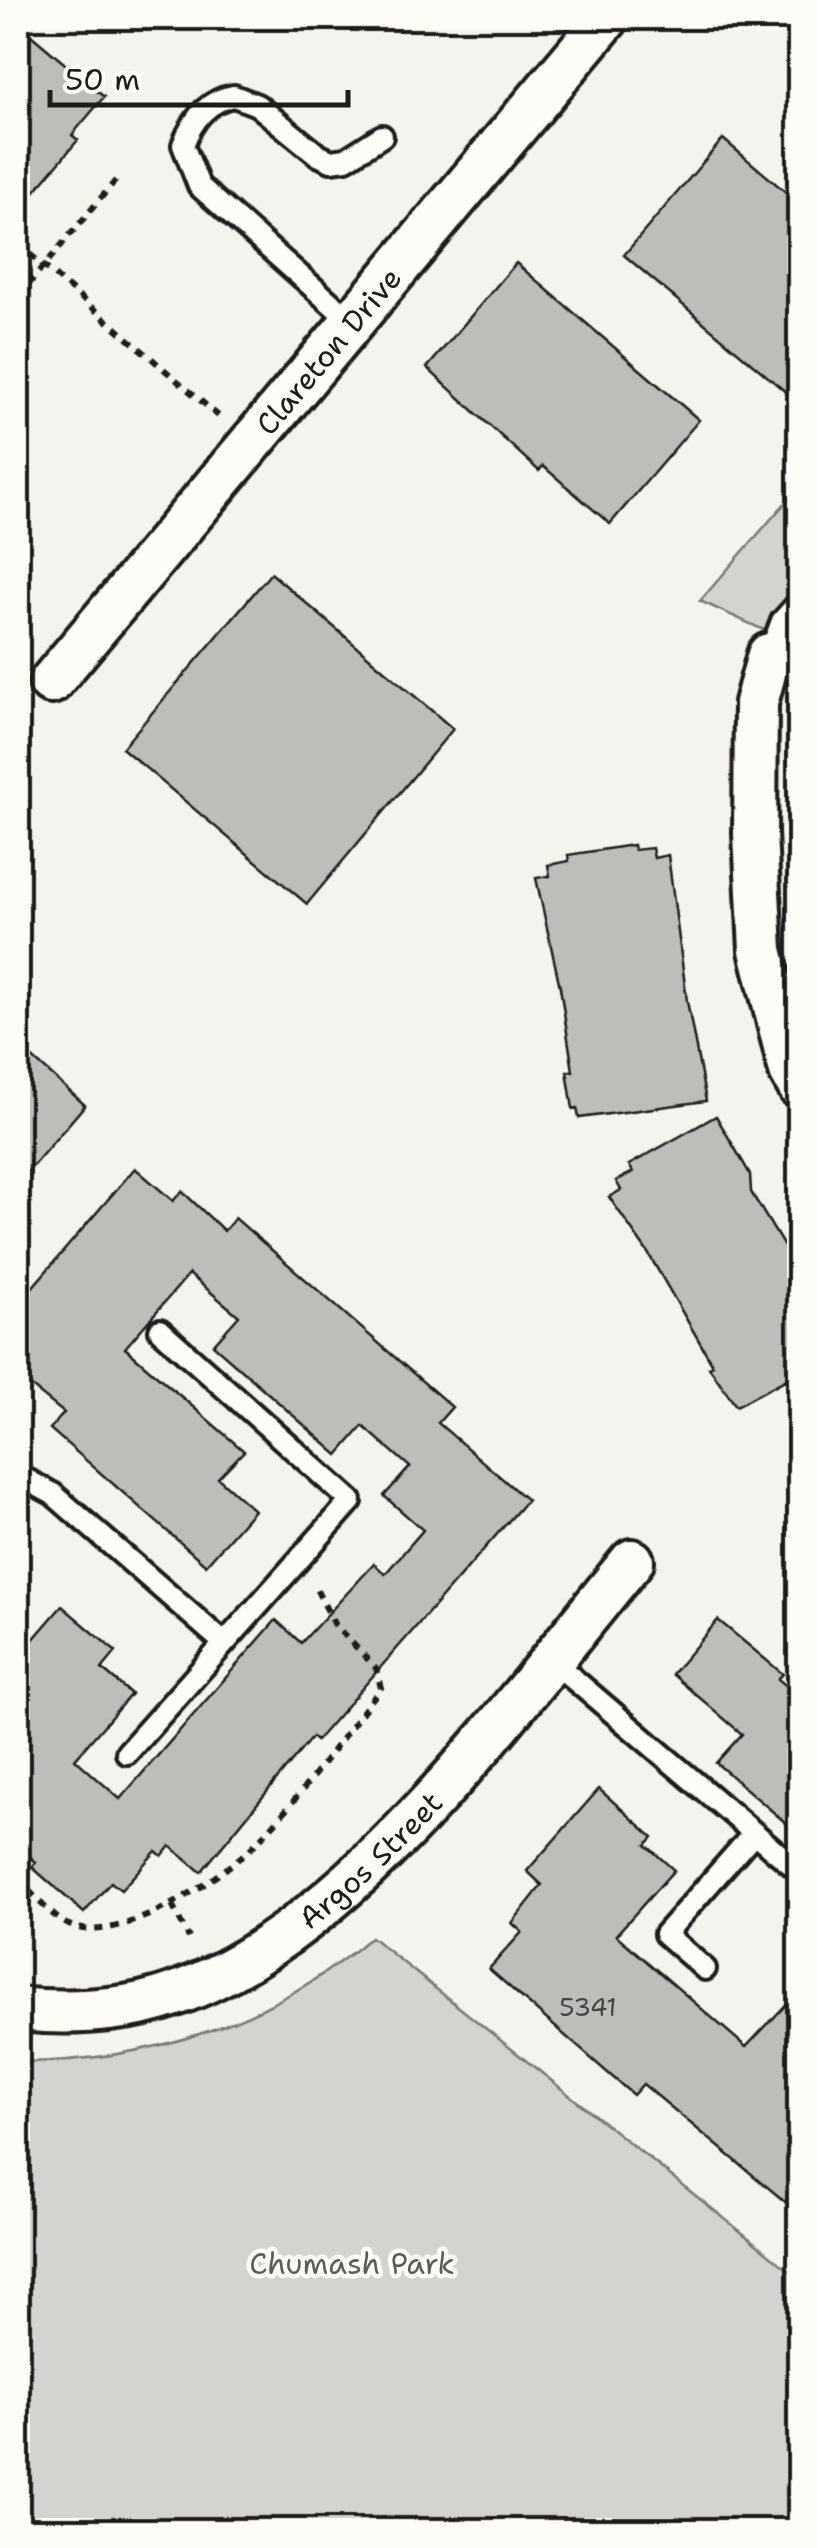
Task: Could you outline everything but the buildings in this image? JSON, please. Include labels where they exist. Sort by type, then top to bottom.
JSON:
[{"type":"street","name":"Clareton Drive","points":[[51,682],[607,18]]},
{"type":"street","points":[[769,655],[756,704],[753,772],[762,950],[791,1071],[800,1088]]},
{"type":"street","name":"Argos Street","points":[[18,2009],[55,2013],[160,1999],[261,1953],[332,1899],[414,1819],[632,1560]]},
{"type":"lane","points":[[352,322],[199,186],[183,145],[190,127],[220,98],[234,96],[257,105],[318,155],[331,160],[346,160],[382,136]]},
{"type":"lane","points":[[769,655],[782,621],[800,601]]},
{"type":"lane","points":[[127,1753],[350,1501],[160,1330]]},
{"type":"lane","points":[[18,1476],[53,1494],[224,1644]]},
{"type":"lane","points":[[550,1659],[800,1872]]},
{"type":"lane","points":[[705,1970],[665,1934],[754,1833]]},
{"type":"path","points":[[18,297],[116,180]]},
{"type":"path","points":[[18,244],[250,444]]},
{"type":"path","points":[[18,1879],[69,1926],[103,1928],[146,1918],[172,1905],[260,1840],[381,1688],[376,1668],[335,1626],[300,1558]]},
{"type":"path","points":[[18,1624],[18,1633]]},
{"type":"path","points":[[172,1905],[189,1938]]},
{"type":"green space","points":[[799,487],[799,646],[700,601]]},
{"type":"green space","name":"Chumash Park","points":[[371,1937],[799,2278],[799,2530],[18,2530],[18,2062],[114,2055],[206,2032],[292,1993]]}]
